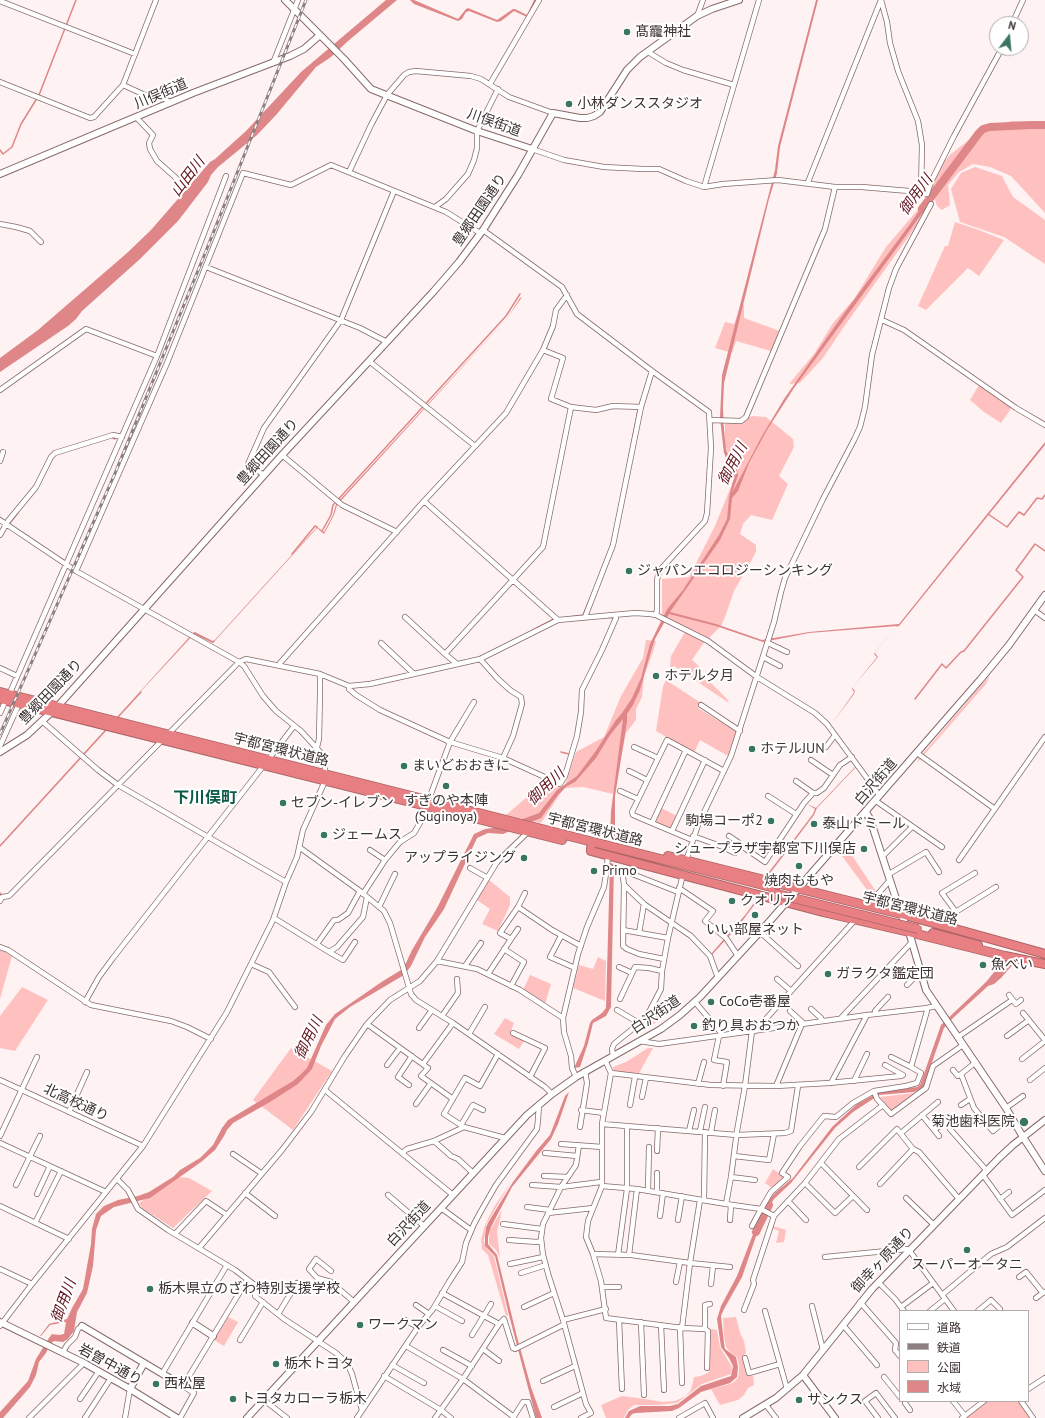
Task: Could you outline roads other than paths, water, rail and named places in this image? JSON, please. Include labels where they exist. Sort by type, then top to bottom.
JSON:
[{"type":"highway","name":"宇都宮環状道路","points":[[0,692],[5,698],[19,704],[54,709]]},
{"type":"highway","name":"宇都宮環状道路","points":[[5,698],[54,709],[493,820],[592,848],[919,927],[1045,955]]},
{"type":"highway","name":"宇都宮環状道路","points":[[530,830],[555,833],[774,891]]},
{"type":"highway","points":[[555,833],[595,840],[798,888],[901,914],[1045,955]]},
{"type":"highway","points":[[592,848],[592,851],[855,920],[985,952],[1045,963]]},
{"type":"highway","name":"宇都宮環状道路","points":[[919,927],[1045,963]]},
{"type":"street","points":[[0,82],[90,118],[94,117],[123,85],[156,0]]},
{"type":"street","points":[[285,0],[320,35]]},
{"type":"street","points":[[273,63],[298,0]]},
{"type":"street","points":[[490,84],[538,0]]},
{"type":"street","points":[[697,16],[703,0]]},
{"type":"street","name":"川俣街道","points":[[387,95],[404,75],[409,72],[416,71],[470,76],[481,79],[519,102],[553,113],[587,118],[600,112],[631,65],[697,16],[712,9],[739,0]]},
{"type":"street","points":[[704,187],[759,0]]},
{"type":"street","points":[[808,182],[881,0]]},
{"type":"street","points":[[881,0],[887,22],[890,43],[898,71],[918,121],[922,145],[921,192]]},
{"type":"street","points":[[1016,16],[1023,0]]},
{"type":"street","points":[[0,1],[135,54]]},
{"type":"street","name":"川俣街道","points":[[0,174],[171,103],[273,63],[300,51],[320,35],[371,89],[478,131],[532,149],[553,113]]},
{"type":"street","points":[[648,52],[666,63],[682,70],[734,85]]},
{"type":"street","points":[[532,149],[564,160],[604,167],[659,169],[704,187],[778,180],[808,182],[835,187],[862,187],[921,192],[927,194],[931,182],[954,136],[998,56]]},
{"type":"street","points":[[123,85],[145,95],[165,99],[171,103]]},
{"type":"street","points":[[435,207],[446,199],[468,174],[477,148],[478,131],[498,89]]},
{"type":"street","points":[[349,172],[387,95]]},
{"type":"street","points":[[136,118],[153,135],[148,143],[157,162],[185,186]]},
{"type":"street","name":"豊郷田園通り","points":[[0,752],[19,740],[54,709],[282,455],[449,273],[481,232],[518,175],[532,149]]},
{"type":"street","points":[[76,572],[167,363],[244,173],[291,185],[331,165],[435,207],[481,232],[562,287],[577,314],[709,412],[711,448],[707,513],[705,521],[659,571],[657,580],[656,615]]},
{"type":"street","points":[[0,713],[5,698],[17,676],[157,356],[226,176]]},
{"type":"street","points":[[710,420],[741,421],[746,417],[826,229],[835,187]]},
{"type":"street","points":[[264,475],[248,464],[264,428],[341,320],[394,191]]},
{"type":"street","points":[[686,861],[693,838],[724,771],[740,731],[764,657],[785,578],[860,427],[865,406],[872,355],[889,288],[896,269],[931,204]]},
{"type":"street","points":[[0,224],[30,231],[41,242]]},
{"type":"street","points":[[206,267],[341,320],[387,342]]},
{"type":"street","points":[[279,666],[280,663],[424,501],[506,413],[543,350],[553,326],[556,310],[567,295]]},
{"type":"street","points":[[882,320],[904,330],[1016,408],[1045,424]]},
{"type":"street","points":[[0,390],[86,329],[157,356]]},
{"type":"street","points":[[543,350],[563,358],[551,399],[571,407],[596,410],[613,406],[641,407]]},
{"type":"street","points":[[369,361],[475,446]]},
{"type":"street","points":[[585,617],[613,545],[641,407],[652,371]]},
{"type":"street","points":[[445,654],[543,547],[571,407]]},
{"type":"street","points":[[0,535],[6,524],[36,487],[51,457],[55,453],[113,434],[122,437]]},
{"type":"street","points":[[0,461],[3,452]]},
{"type":"street","points":[[282,455],[342,504],[397,532]]},
{"type":"street","points":[[424,501],[558,620]]},
{"type":"street","points":[[0,520],[76,572],[239,662],[244,666],[263,696],[276,711],[317,747],[325,760],[325,778],[303,830],[297,857],[286,882],[274,918],[227,1012],[143,1146],[1,1324]]},
{"type":"street","name":"白沢街道","points":[[247,1418],[505,1138],[539,1104],[576,1077],[672,1021],[718,978],[866,812],[995,662],[1045,595]]},
{"type":"street","points":[[1034,610],[1045,618]]},
{"type":"street","points":[[0,901],[2,898],[9,896],[239,662],[246,659],[320,674],[349,686],[365,685],[480,659],[558,620],[635,613],[656,615],[708,642],[757,677],[815,713],[827,724],[852,757],[878,798],[912,827],[942,847]]},
{"type":"street","points":[[349,686],[349,690],[380,710],[450,742],[503,758],[560,784],[565,776],[577,736],[581,712],[582,690],[602,650],[616,618],[615,615]]},
{"type":"street","points":[[405,617],[457,664]]},
{"type":"street","points":[[381,643],[414,674]]},
{"type":"street","points":[[768,643],[787,652]]},
{"type":"street","points":[[764,657],[780,666]]},
{"type":"street","points":[[480,659],[497,678],[520,697],[522,704],[513,736],[503,758]]},
{"type":"street","points":[[0,668],[17,676]]},
{"type":"street","points":[[317,747],[319,739],[320,674]]},
{"type":"street","points":[[317,944],[334,920],[338,920],[348,913],[363,894],[385,860],[400,842],[414,833],[428,804],[450,742],[474,702]]},
{"type":"street","points":[[0,746],[19,704]]},
{"type":"street","points":[[701,705],[740,731]]},
{"type":"street","points":[[42,721],[98,770],[118,785],[209,836],[286,882]]},
{"type":"street","points":[[85,1002],[99,977],[113,958],[294,726]]},
{"type":"street","points":[[826,747],[835,735]]},
{"type":"street","points":[[960,860],[1045,737]]},
{"type":"street","points":[[724,771],[667,740],[632,812],[633,815],[672,831],[723,847],[735,853],[740,845]]},
{"type":"street","points":[[634,747],[658,758]]},
{"type":"street","points":[[652,823],[686,750]]},
{"type":"street","points":[[917,753],[995,809]]},
{"type":"street","points":[[729,836],[765,862],[804,803],[814,793],[817,793],[824,788],[840,765],[852,757]]},
{"type":"street","points":[[672,831],[705,760]]},
{"type":"street","points":[[811,760],[833,775]]},
{"type":"street","points":[[629,771],[647,780]]},
{"type":"street","points":[[796,781],[814,793]]},
{"type":"street","points":[[620,791],[638,799]]},
{"type":"street","points":[[768,796],[796,814]]},
{"type":"street","points":[[866,812],[870,819],[901,914],[912,942],[926,990],[976,1062],[1023,1137],[1044,1166]]},
{"type":"street","points":[[882,855],[885,854],[912,827]]},
{"type":"street","points":[[199,1248],[282,1150],[311,1112],[345,1056],[367,1024],[390,1000],[420,981],[437,961],[476,898],[486,877],[497,862],[530,830]]},
{"type":"street","points":[[299,847],[384,911],[390,923],[412,994],[416,1000],[498,1054],[552,1094]]},
{"type":"street","points":[[370,850],[385,860]]},
{"type":"street","points":[[869,907],[870,903],[889,877],[926,852],[939,872]]},
{"type":"street","points":[[576,1077],[572,1068],[571,1056],[564,1032],[563,1018],[581,946],[610,868],[608,855]]},
{"type":"street","points":[[470,868],[486,877]]},
{"type":"street","points":[[610,868],[622,870],[678,890],[713,911],[706,921],[726,938],[738,956]]},
{"type":"street","points":[[622,870],[624,885],[623,946],[639,954],[664,959]]},
{"type":"street","points":[[956,912],[942,893],[975,873]]},
{"type":"street","points":[[379,907],[395,874]]},
{"type":"street","points":[[613,1056],[612,1049],[614,1044],[648,1014],[661,989],[664,959],[682,875]]},
{"type":"street","points":[[624,885],[644,904],[691,936],[710,956],[718,978]]},
{"type":"street","points":[[940,925],[941,921],[996,887]]},
{"type":"street","points":[[511,939],[500,932],[518,907],[525,893]]},
{"type":"street","points":[[329,952],[337,947],[363,918],[363,894]]},
{"type":"street","points":[[639,933],[644,904]]},
{"type":"street","points":[[518,907],[561,936],[581,946]]},
{"type":"street","points":[[274,918],[343,960],[356,942]]},
{"type":"street","points":[[730,1220],[728,1204],[734,1156],[754,1031],[855,920]]},
{"type":"street","points":[[488,974],[518,929]]},
{"type":"street","points":[[623,930],[668,938]]},
{"type":"street","points":[[760,932],[798,966]]},
{"type":"street","points":[[561,936],[550,957],[575,968]]},
{"type":"street","points":[[840,1019],[912,942]]},
{"type":"street","points":[[465,966],[481,943]]},
{"type":"street","points":[[0,947],[15,954],[85,1002],[92,1005],[171,1021],[211,1039]]},
{"type":"street","points":[[504,949],[524,962],[511,986]]},
{"type":"street","points":[[437,961],[477,969],[520,990],[563,1018]]},
{"type":"street","points":[[251,964],[269,972],[295,1007]]},
{"type":"street","points":[[619,967],[632,973]]},
{"type":"street","points":[[620,999],[636,967],[662,971]]},
{"type":"street","points":[[907,985],[920,972]]},
{"type":"street","points":[[442,1016],[458,993],[457,979]]},
{"type":"street","points":[[777,979],[791,992]]},
{"type":"street","points":[[1008,995],[1016,1004],[1021,1000]]},
{"type":"street","points":[[875,1014],[874,1010],[888,997]]},
{"type":"street","points":[[958,1038],[1012,1000]]},
{"type":"street","points":[[694,1002],[721,1035]]},
{"type":"street","points":[[639,1041],[659,1044],[936,1006]]},
{"type":"street","points":[[469,1034],[485,1007]]},
{"type":"street","points":[[911,1067],[927,1011],[926,1008]]},
{"type":"street","points":[[811,1009],[821,1018],[822,1021]]},
{"type":"street","points":[[419,1028],[432,1010]]},
{"type":"street","points":[[617,1010],[639,1023]]},
{"type":"street","points":[[790,1011],[802,1022],[802,1024]]},
{"type":"street","points":[[1022,1060],[1045,1041],[1023,1013]]},
{"type":"street","points":[[831,1083],[867,1015]]},
{"type":"street","points":[[1007,1036],[1029,1020]]},
{"type":"street","points":[[423,1064],[453,1023]]},
{"type":"street","points":[[367,1024],[428,1068],[421,1076],[453,1099]]},
{"type":"street","points":[[776,1086],[802,1024]]},
{"type":"street","points":[[513,1033],[545,1048],[530,1077]]},
{"type":"street","points":[[721,1035],[714,1060],[727,1062],[723,1086]]},
{"type":"street","points":[[874,1091],[883,1106],[891,1114],[926,1088],[934,1066],[963,1045]]},
{"type":"street","points":[[387,1065],[400,1048]]},
{"type":"street","points":[[498,1054],[480,1086],[465,1078],[444,1114],[463,1126],[505,1138]]},
{"type":"street","points":[[854,1081],[867,1054]]},
{"type":"street","points":[[409,1085],[398,1077],[412,1056]]},
{"type":"street","points":[[0,1136],[37,1057]]},
{"type":"street","points":[[752,1226],[771,1192],[788,1177],[782,1173],[800,1146],[824,1116],[836,1117],[853,1103],[874,1091],[917,1083],[921,1073],[891,1057]]},
{"type":"street","points":[[605,1060],[611,1074],[602,1124],[602,1184],[588,1221],[586,1238],[593,1254],[602,1287],[606,1318],[705,1329]]},
{"type":"street","points":[[698,1084],[704,1062]]},
{"type":"street","points":[[954,1070],[958,1076],[976,1062]]},
{"type":"street","points":[[611,1074],[723,1086],[798,1086],[903,1075],[885,1065]]},
{"type":"street","points":[[1030,1080],[1045,1068]]},
{"type":"street","points":[[580,1127],[581,1110],[587,1083],[586,1071]]},
{"type":"street","points":[[69,1112],[87,1072]]},
{"type":"street","points":[[961,1074],[974,1108],[993,1131],[1011,1116]]},
{"type":"street","points":[[630,1105],[635,1077]]},
{"type":"street","points":[[642,1097],[646,1078]]},
{"type":"street","name":"北高校通り","points":[[0,1080],[143,1146]]},
{"type":"street","points":[[416,1104],[431,1083]]},
{"type":"street","points":[[602,1124],[737,1134],[785,1133],[791,1131],[798,1086]]},
{"type":"street","points":[[325,1090],[453,1195]]},
{"type":"street","points":[[1006,1108],[1023,1096]]},
{"type":"street","points":[[960,1105],[970,1099]]},
{"type":"street","points":[[901,1133],[938,1102]]},
{"type":"street","points":[[357,1418],[418,1327],[435,1306],[462,1262],[466,1243],[481,1211],[496,1185],[536,1129],[539,1104]]},
{"type":"street","points":[[402,1153],[407,1149],[434,1141],[463,1126],[473,1105],[483,1110]]},
{"type":"street","points":[[744,1310],[754,1284],[753,1280],[774,1216],[805,1183],[840,1139],[861,1121],[883,1106]]},
{"type":"street","points":[[682,1383],[681,1327],[690,1263],[702,1200],[702,1132],[704,1107]]},
{"type":"street","points":[[581,1110],[604,1113]]},
{"type":"street","points":[[689,1131],[694,1110]]},
{"type":"street","points":[[711,1132],[715,1110]]},
{"type":"street","points":[[922,1116],[939,1136]]},
{"type":"street","name":"御幸ヶ原通り","points":[[743,1418],[766,1405],[803,1375],[860,1302],[878,1282],[1012,1145],[1045,1120]]},
{"type":"street","points":[[934,1130],[946,1121]]},
{"type":"street","points":[[618,1255],[627,1189],[628,1126]]},
{"type":"street","points":[[658,1128],[658,1151]]},
{"type":"street","points":[[950,1128],[984,1173],[1000,1199],[1012,1214],[1045,1190]]},
{"type":"street","points":[[859,1167],[897,1129],[913,1149],[919,1152],[959,1199]]},
{"type":"street","points":[[734,1156],[770,1160],[774,1134]]},
{"type":"street","points":[[16,1185],[40,1136]]},
{"type":"street","points":[[434,1141],[451,1156],[458,1159],[473,1173]]},
{"type":"street","points":[[0,1143],[106,1192]]},
{"type":"street","points":[[562,1144],[602,1147]]},
{"type":"street","points":[[579,1145],[576,1165],[562,1187],[543,1224],[541,1241],[543,1257],[586,1404],[591,1412],[589,1416],[581,1418]]},
{"type":"street","points":[[648,1191],[649,1147]]},
{"type":"street","points":[[880,1184],[913,1149]]},
{"type":"street","points":[[545,1153],[577,1156]]},
{"type":"street","points":[[233,1154],[261,1173]]},
{"type":"street","points":[[821,1163],[867,1210]]},
{"type":"street","points":[[37,1194],[50,1166]]},
{"type":"street","points":[[35,1223],[61,1171]]},
{"type":"street","points":[[657,1192],[658,1173]]},
{"type":"street","points":[[544,1176],[568,1177]]},
{"type":"street","points":[[732,1177],[755,1180]]},
{"type":"street","points":[[117,1179],[128,1190],[138,1208],[175,1234],[227,1265],[256,1286],[255,1296],[278,1314],[336,1353],[347,1363],[352,1374],[362,1410]]},
{"type":"street","points":[[805,1183],[836,1213],[853,1196]]},
{"type":"street","points":[[532,1185],[562,1187],[602,1184],[761,1209],[774,1216]]},
{"type":"street","points":[[630,1255],[637,1189]]},
{"type":"street","points":[[1000,1199],[1009,1192]]},
{"type":"street","points":[[245,1193],[275,1216]]},
{"type":"street","points":[[660,1216],[663,1193]]},
{"type":"street","points":[[388,1195],[424,1226]]},
{"type":"street","points":[[678,1220],[682,1196]]},
{"type":"street","points":[[906,1198],[934,1225]]},
{"type":"street","points":[[175,1234],[206,1201],[227,1214]]},
{"type":"street","points":[[788,1201],[806,1220]]},
{"type":"street","points":[[0,1206],[69,1239]]},
{"type":"street","points":[[527,1207],[549,1211],[593,1208]]},
{"type":"street","points":[[441,1208],[471,1230]]},
{"type":"street","points":[[942,1294],[991,1254],[1007,1246],[1045,1218]]},
{"type":"street","points":[[503,1224],[542,1230]]},
{"type":"street","points":[[509,1240],[541,1241]]},
{"type":"street","points":[[825,1257],[907,1249],[953,1310]]},
{"type":"street","points":[[593,1254],[630,1255],[730,1267]]},
{"type":"street","points":[[510,1264],[543,1257]]},
{"type":"street","points":[[331,1271],[316,1258],[309,1269],[317,1278],[331,1282],[354,1302]]},
{"type":"street","points":[[676,1282],[680,1262]]},
{"type":"street","points":[[162,1374],[227,1265]]},
{"type":"street","points":[[521,1273],[546,1265]]},
{"type":"street","points":[[711,1284],[713,1266]]},
{"type":"street","points":[[0,1269],[32,1284]]},
{"type":"street","points":[[1018,1277],[1026,1272],[1044,1292],[1036,1298]]},
{"type":"street","points":[[183,1386],[247,1280]]},
{"type":"street","points":[[878,1282],[903,1309],[934,1283]]},
{"type":"street","points":[[278,1314],[297,1283]]},
{"type":"street","points":[[602,1287],[619,1287]]},
{"type":"street","points":[[442,1293],[499,1324]]},
{"type":"street","points":[[524,1307],[554,1293]]},
{"type":"street","points":[[931,1310],[946,1299]]},
{"type":"street","points":[[979,1310],[991,1300],[999,1310]]},
{"type":"street","points":[[240,1340],[263,1302]]},
{"type":"street","points":[[860,1302],[896,1343],[895,1350],[899,1355]]},
{"type":"street","points":[[472,1335],[491,1304]]},
{"type":"street","points":[[707,1368],[708,1331],[705,1329],[705,1305],[710,1304]]},
{"type":"street","points":[[416,1305],[429,1314]]},
{"type":"street","points":[[435,1306],[462,1321]]},
{"type":"street","points":[[812,1306],[824,1350]]},
{"type":"street","points":[[435,1418],[483,1350],[499,1324],[504,1319],[513,1348],[515,1349],[563,1322],[606,1309]]},
{"type":"street","points":[[765,1311],[787,1389]]},
{"type":"street","points":[[405,1320],[418,1327]]},
{"type":"street","points":[[619,1320],[622,1389]]},
{"type":"street","points":[[641,1322],[644,1395]]},
{"type":"street","points":[[193,1323],[213,1336]]},
{"type":"street","name":"岩曽中通り","points":[[1,1324],[39,1340],[99,1371],[177,1418]]},
{"type":"street","points":[[661,1325],[664,1390]]},
{"type":"street","points":[[843,1325],[876,1365]]},
{"type":"street","points":[[63,1352],[67,1345],[75,1337],[78,1329],[82,1326],[194,1392],[177,1418]]},
{"type":"street","points":[[406,1346],[463,1379],[513,1417],[523,1402],[528,1402],[533,1418]]},
{"type":"street","points":[[443,1350],[472,1366]]},
{"type":"street","points":[[483,1350],[499,1360]]},
{"type":"street","points":[[745,1358],[749,1373],[780,1364]]},
{"type":"street","points":[[29,1418],[84,1363]]},
{"type":"street","points":[[125,1418],[130,1389],[144,1363]]},
{"type":"street","points":[[392,1365],[424,1383]]},
{"type":"street","points":[[543,1381],[575,1366]]},
{"type":"street","points":[[80,1398],[99,1371]]},
{"type":"street","points":[[803,1375],[835,1418]]},
{"type":"street","points":[[384,1376],[452,1418]]},
{"type":"street","points":[[884,1377],[899,1396]]},
{"type":"street","points":[[85,1418],[111,1378]]},
{"type":"street","points":[[1029,1388],[1045,1378]]},
{"type":"street","points":[[554,1407],[583,1393]]},
{"type":"street","points":[[878,1418],[865,1401],[876,1393],[895,1418]]},
{"type":"street","points":[[264,1400],[288,1418]]},
{"type":"street","points":[[905,1402],[910,1410]]},
{"type":"street","points":[[954,1402],[963,1417],[982,1402]]},
{"type":"street","points":[[1022,1402],[1033,1418]]},
{"type":"street","points":[[680,1418],[705,1403],[713,1418]]},
{"type":"street","points":[[766,1405],[776,1418]]},
{"type":"water","points":[[386,0],[397,0],[331,57],[316,67],[276,115],[257,135],[218,167],[178,221],[140,259],[82,311],[68,326],[0,372],[0,358],[38,330],[127,253],[151,230],[210,162],[246,131],[301,72]]},
{"type":"water","points":[[410,0],[414,0],[458,19],[468,8],[497,20],[513,9],[527,15],[534,0],[536,0],[527,17],[514,11],[501,21],[497,22],[469,11],[466,12],[462,19],[458,21],[414,4]]},
{"type":"water","points":[[816,0],[818,0],[780,147],[777,173],[769,199],[724,383],[724,442],[738,475],[732,493],[762,436],[784,399],[927,199],[929,204],[794,388],[767,430],[749,463],[738,491],[732,498],[730,519],[720,540],[670,612],[716,624],[762,640],[809,632],[899,624],[1045,442],[1045,445],[899,626],[809,633],[763,642],[716,626],[669,614],[655,639],[640,690],[627,714],[615,796],[615,837],[610,836],[611,811],[623,719],[610,735],[596,758],[575,782],[567,786],[558,795],[541,818],[503,834],[488,833],[477,838],[444,909],[425,937],[411,966],[404,975],[350,1007],[335,1019],[321,1046],[312,1069],[298,1084],[233,1123],[215,1150],[201,1162],[150,1198],[114,1207],[101,1216],[96,1230],[93,1266],[87,1293],[77,1312],[74,1331],[68,1339],[63,1342],[54,1341],[50,1344],[46,1353],[39,1362],[36,1375],[30,1387],[3,1418],[0,1418],[0,1412],[28,1381],[36,1359],[52,1334],[64,1334],[66,1322],[50,1325],[40,1336],[49,1324],[67,1319],[83,1289],[91,1244],[92,1229],[96,1214],[104,1206],[118,1200],[149,1192],[173,1177],[180,1170],[200,1158],[213,1145],[228,1120],[293,1081],[300,1075],[307,1068],[326,1025],[335,1014],[401,970],[437,908],[474,834],[485,829],[501,827],[539,813],[557,790],[577,776],[632,698],[641,678],[650,644],[663,617],[668,608],[683,590],[719,535],[727,519],[729,497],[735,474],[724,453],[720,418],[722,375],[775,170],[778,146]]},
{"type":"water","points":[[522,297],[508,317],[520,298]]},
{"type":"water","points":[[508,317],[337,505],[334,515],[324,534],[317,528],[213,643],[194,634],[117,717],[194,632],[213,642],[317,527],[324,532],[333,515],[336,504]]},
{"type":"water","points":[[895,627],[875,653],[878,657],[853,687],[877,657],[874,654]]},
{"type":"water","points":[[853,687],[855,691],[854,694],[831,725],[853,694],[854,692],[852,689]]},
{"type":"water","points":[[106,730],[0,846],[0,845]]},
{"type":"water","points":[[856,766],[817,808],[814,815],[768,876],[766,876],[813,814],[815,809],[807,804],[816,808]]},
{"type":"water","points":[[610,863],[614,864],[611,1007],[606,1016],[593,1023],[580,1067],[574,1068],[584,1046],[590,1023],[606,1008]]},
{"type":"water","points":[[756,900],[758,900],[740,924],[710,957],[710,955],[746,914]]},
{"type":"water","points":[[1004,960],[1015,962],[1001,978],[994,984],[988,986],[944,1028],[923,1088],[914,1092],[879,1095],[853,1112],[835,1128],[791,1183],[774,1199],[763,1216],[742,1277],[721,1316],[725,1349],[736,1357],[738,1367],[737,1377],[730,1383],[701,1392],[679,1408],[672,1411],[636,1413],[632,1414],[629,1418],[625,1418],[629,1411],[640,1406],[670,1406],[678,1404],[701,1386],[731,1376],[733,1366],[721,1347],[717,1319],[721,1306],[737,1276],[755,1229],[771,1197],[793,1178],[832,1127],[857,1104],[879,1092],[917,1087],[920,1085],[941,1025],[986,982]]},
{"type":"water","points":[[569,1092],[551,1139],[512,1187],[491,1227],[488,1237],[488,1244],[497,1255],[517,1337],[531,1387],[542,1418],[536,1418],[495,1256],[485,1246],[485,1236],[486,1227],[489,1221],[513,1182],[550,1135],[565,1096]]},
{"type":"waterway","points":[[0,150],[3,154],[12,147],[21,124],[39,95],[76,0]]},
{"type":"waterway","name":"御用川","points":[[922,209],[983,129],[990,127],[1045,125]]},
{"type":"waterway","points":[[322,531],[331,515],[333,505],[506,316],[520,294]]},
{"type":"waterway","points":[[627,467],[638,410]]},
{"type":"waterway","points":[[723,426],[725,448]]},
{"type":"waterway","points":[[111,437],[115,439]]},
{"type":"waterway","points":[[726,455],[734,478]]},
{"type":"waterway","points":[[988,514],[1007,527],[1019,512],[1024,515],[1037,498],[1042,499],[1045,495]]},
{"type":"waterway","points":[[9,524],[18,513]]},
{"type":"waterway","points":[[292,554],[315,526],[317,527]]},
{"type":"waterway","points":[[915,699],[942,664],[946,668],[961,652],[964,651],[1023,577],[1016,570],[1035,544],[1045,551]]},
{"type":"waterway","points":[[568,617],[583,615],[592,594]]},
{"type":"waterway","points":[[533,630],[554,619]]},
{"type":"waterway","points":[[195,633],[213,642],[214,641]]},
{"type":"waterway","points":[[118,717],[141,692]]},
{"type":"waterway","points":[[0,846],[106,730]]},
{"type":"waterway","points":[[561,752],[569,754]]},
{"type":"waterway","points":[[756,1232],[769,1205]]},
{"type":"railway","points":[[0,734],[116,471],[306,0]]},
{"type":"place","name":"髙靇神社","points":[[627,32]]},
{"type":"place","name":"小林ダンススタジオ","points":[[569,104]]},
{"type":"place","name":"ジャパンエコロジーシンキング","points":[[629,571]]},
{"type":"place","name":"ホテル夕月","points":[[656,676]]},
{"type":"place","name":"ホテルJUN","points":[[752,749]]},
{"type":"place","name":"まいどおおきに","points":[[404,766]]},
{"type":"place","name":"すぎのや本陣 (Suginoya)","points":[[446,786]]},
{"type":"place","name":"セブン-イレブン","points":[[283,803]]},
{"type":"place","name":"駒場コーポ2","points":[[771,821]]},
{"type":"place","name":"泰山ドミール","points":[[814,824]]},
{"type":"place","name":"ジェームス","points":[[324,835]]},
{"type":"place","name":"シュープラザ宇都宮下川俣店","points":[[864,849]]},
{"type":"place","name":"アップライジング","points":[[524,858]]},
{"type":"place","name":"焼肉ももや","points":[[799,866]]},
{"type":"place","name":"Primo","points":[[594,871]]},
{"type":"place","name":"クオリア","points":[[732,901]]},
{"type":"place","name":"いい部屋ネット","points":[[755,915]]},
{"type":"place","name":"魚べい","points":[[983,965]]},
{"type":"place","name":"ガラクタ鑑定団","points":[[828,974]]},
{"type":"place","name":"CoCo壱番屋","points":[[711,1002]]},
{"type":"place","name":"釣り具おおつか","points":[[694,1026]]},
{"type":"place","name":"菊池歯科医院","points":[[1024,1122]]},
{"type":"place","name":"スーパーオータニ","points":[[967,1250]]},
{"type":"place","name":"栃木県立のざわ特別支援学校","points":[[150,1289]]},
{"type":"place","name":"ワークマン","points":[[360,1325]]},
{"type":"place","name":"栃木トヨタ","points":[[276,1364]]},
{"type":"place","name":"西松屋","points":[[156,1384]]},
{"type":"place","name":"トヨタカローラ栃木","points":[[233,1399]]},
{"type":"place","name":"サンクス","points":[[799,1400]]},
{"type":"district","name":"下川俣町","points":[[205,798]]},
{"type":"water label","name":"山田川","points":[[188,177]]}]
